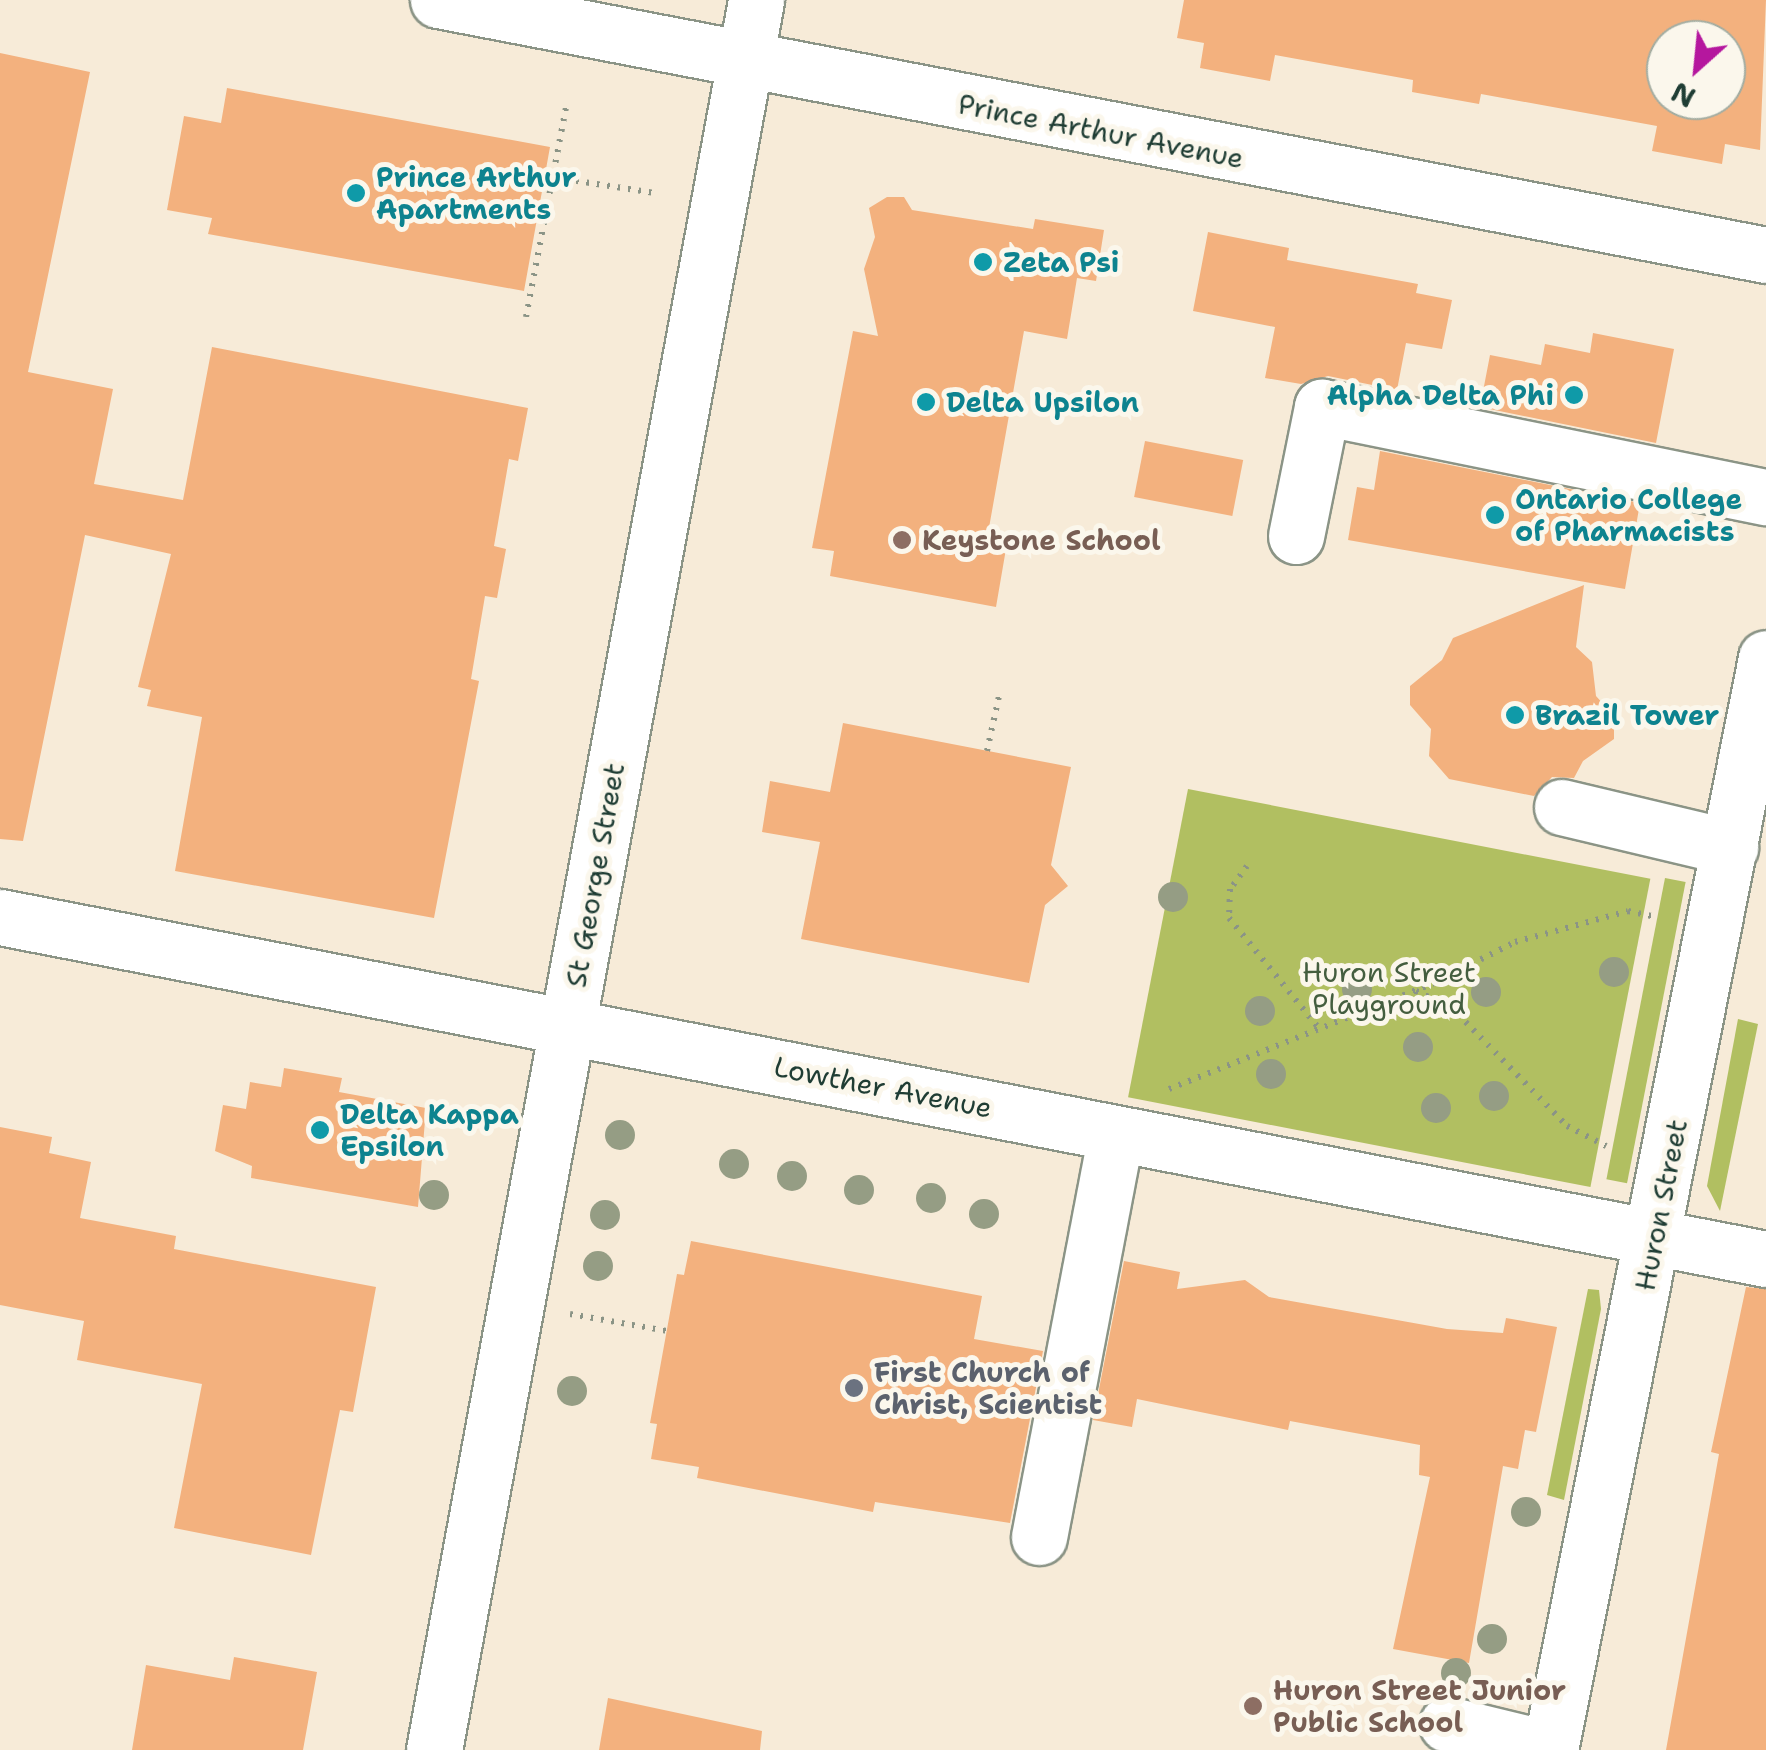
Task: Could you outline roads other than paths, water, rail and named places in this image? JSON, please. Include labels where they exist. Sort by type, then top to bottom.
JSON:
[{"type":"street","name":"Prince Arthur Avenue","points":[[438,0],[1766,255]]},
{"type":"street","name":"St George Street","points":[[434,1750],[756,0]]},
{"type":"street","points":[[1296,536],[1322,407],[1766,497]]},
{"type":"street","name":"Huron Street","points":[[1550,1750],[1655,1238],[1766,658]]},
{"type":"street","points":[[1562,807],[1730,847]]},
{"type":"street","name":"Lowther Avenue","points":[[0,917],[1766,1259]]},
{"type":"street","points":[[1039,1537],[1116,1134]]},
{"type":"street","points":[[1447,1724],[1550,1750]]},
{"type":"place","name":"Prince Arthur Apartments","points":[[356,193]]},
{"type":"place","name":"Zeta Psi","points":[[983,262]]},
{"type":"place","name":"Alpha Delta Phi","points":[[1574,395]]},
{"type":"place","name":"Delta Upsilon","points":[[926,402]]},
{"type":"place","name":"Ontario College of Pharmacists","points":[[1495,515]]},
{"type":"place","name":"Keystone School","points":[[902,540]]},
{"type":"place","name":"Brazil Tower","points":[[1515,715]]},
{"type":"place","name":"Delta Kappa Epsilon","points":[[320,1130]]},
{"type":"place","name":"First Church of Christ, Scientist","points":[[854,1388]]},
{"type":"place","name":"Huron Street Junior Public School","points":[[1253,1706]]},
{"type":"park label","name":"Huron Street Playground","points":[[1389,988]]}]
